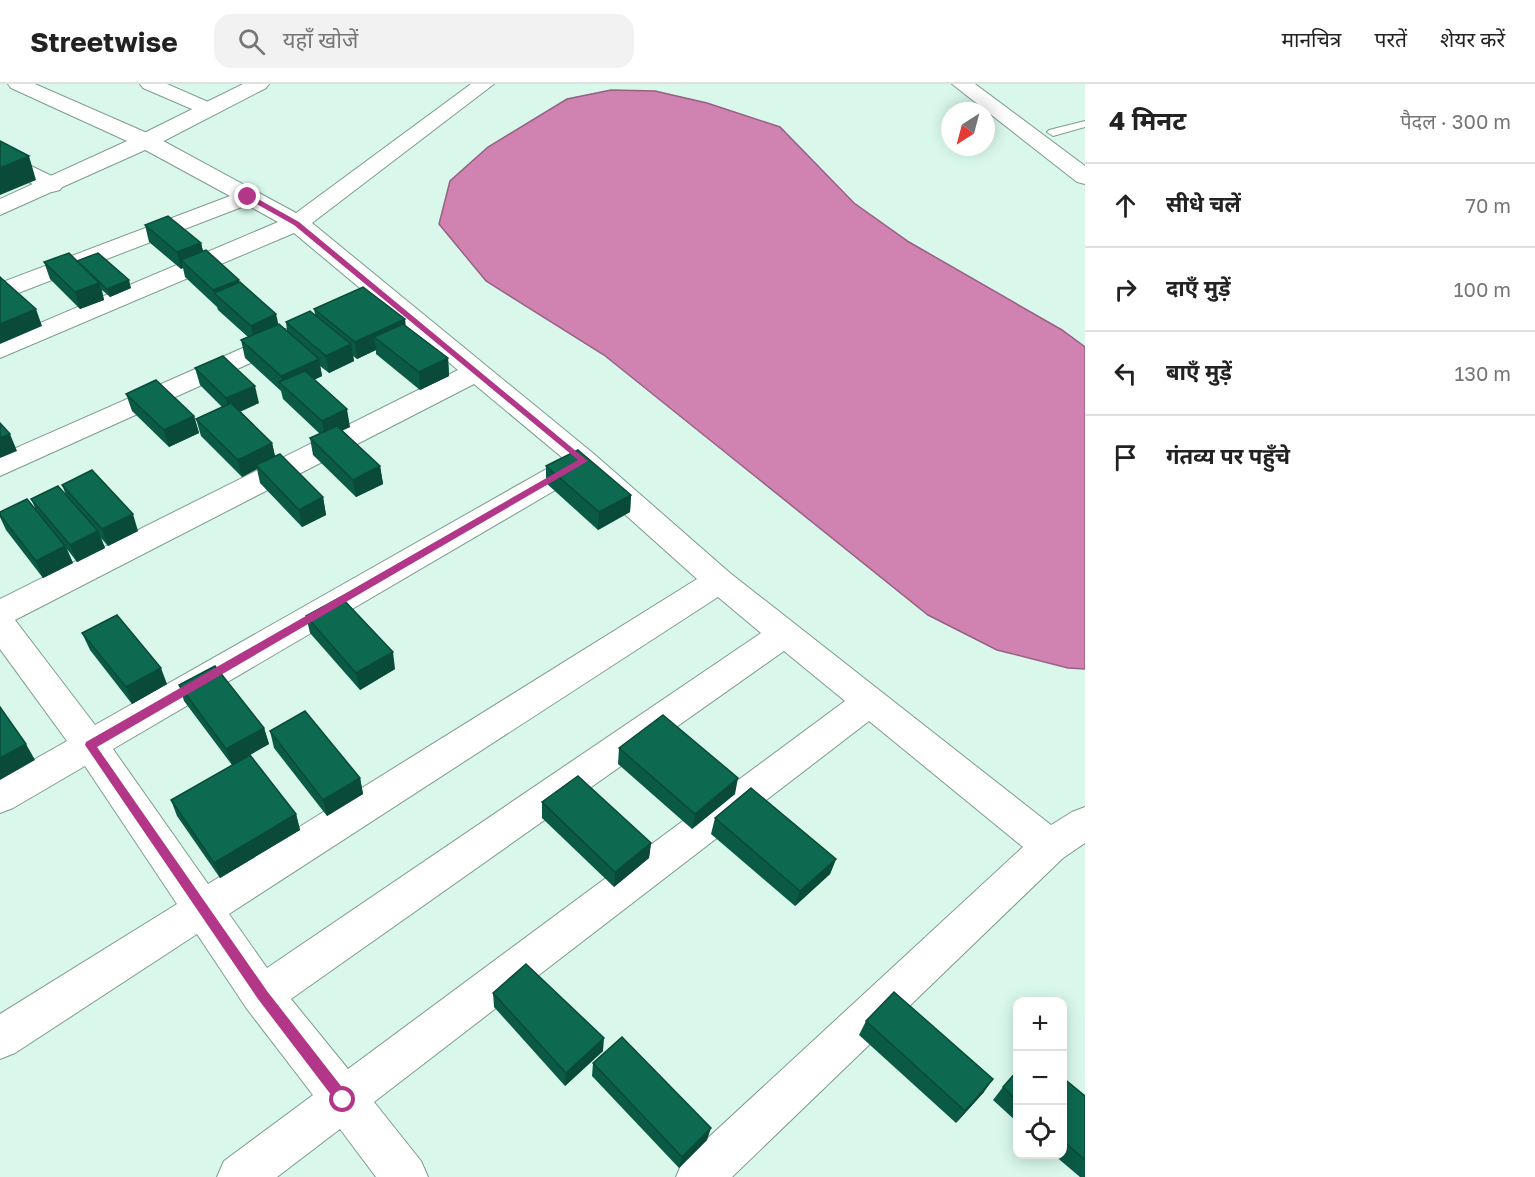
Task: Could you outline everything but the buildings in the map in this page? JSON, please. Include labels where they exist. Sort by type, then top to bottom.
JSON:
[{"type":"street","points":[[18,84],[146,141],[297,223],[373,298],[476,372],[584,461],[718,581],[1050,846]]},
{"type":"street","points":[[150,84],[208,110]]},
{"type":"street","points":[[0,208],[146,141],[259,84]]},
{"type":"street","points":[[0,350],[297,223],[484,84]]},
{"type":"street","points":[[962,84],[1085,177]]},
{"type":"street","points":[[988,84],[1085,155]]},
{"type":"street","points":[[0,158],[52,185]]},
{"type":"street","points":[[0,292],[248,197]]},
{"type":"street","points":[[0,466],[309,327]]},
{"type":"street","points":[[0,613],[476,372]]},
{"type":"street","points":[[0,797],[584,461]]},
{"type":"street","points":[[0,1038],[718,581]]},
{"type":"street","points":[[0,624],[90,745],[262,995],[405,1177]]},
{"type":"street","points":[[262,995],[785,633]]},
{"type":"street","points":[[240,1177],[870,701]]},
{"type":"street","points":[[699,1177],[1050,846],[1085,823]]},
{"type":"lane","points":[[1053,132],[1085,124]]},
{"type":"shaded area","points":[[611,90],[655,91],[707,103],[780,127],[854,203],[909,242],[1062,330],[1085,347],[1085,669],[1068,668],[997,650],[928,615],[604,355],[486,281],[439,224],[450,181],[488,147],[567,99]]},
{"type":"route","points":[[248,197],[297,223],[584,461],[90,745],[262,995],[343,1100]]}]
